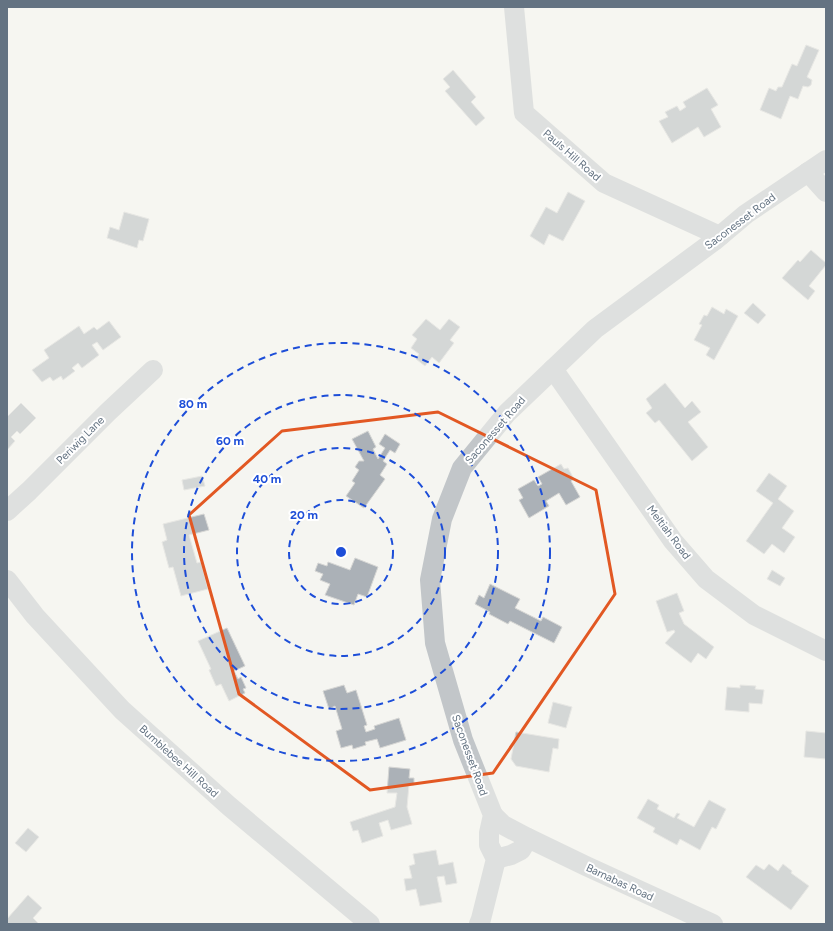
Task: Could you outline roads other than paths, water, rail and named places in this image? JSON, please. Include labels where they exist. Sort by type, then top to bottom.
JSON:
[{"type":"street","name":"Pauls Hill Road","points":[[514,7],[524,113],[604,183],[720,236]]},
{"type":"street","name":"Saconesset Road","points":[[493,815],[463,740],[435,643],[430,580],[442,519],[462,468],[507,414],[595,329],[720,236],[746,214],[826,160]]},
{"type":"street","points":[[808,172],[826,192]]},
{"type":"street","name":"Meltiah Road","points":[[554,369],[673,541],[706,579],[754,615],[826,651]]},
{"type":"street","name":"Periwig Lane","points":[[7,511],[153,370]]},
{"type":"street","name":"Bumblebee Hill Road","points":[[7,580],[35,616],[122,710],[229,806],[370,924]]},
{"type":"street","points":[[479,924],[496,859],[489,845],[489,834],[493,815]]},
{"type":"street","name":"Barnabas Road","points":[[493,815],[503,825],[528,838],[713,924]]},
{"type":"street","points":[[496,859],[511,855],[521,850],[528,838]]}]
